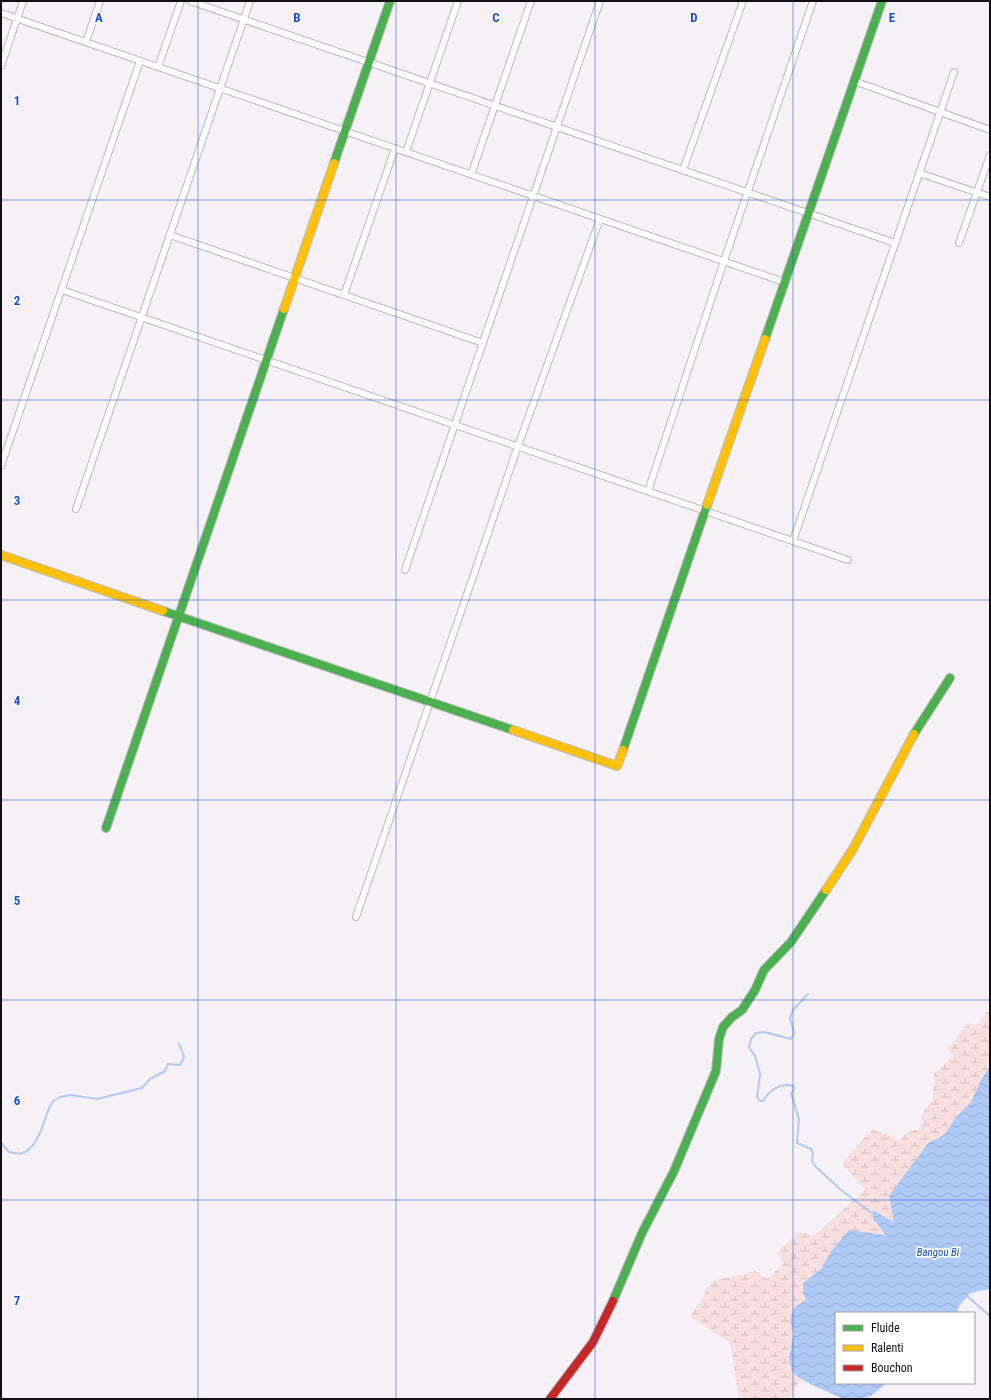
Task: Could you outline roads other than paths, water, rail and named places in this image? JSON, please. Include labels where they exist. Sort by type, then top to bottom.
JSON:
[{"type":"street","points":[[1,66],[23,1]]},
{"type":"street","points":[[86,42],[100,1]]},
{"type":"street","points":[[158,67],[181,1]]},
{"type":"street","points":[[190,1],[895,243]]},
{"type":"street","points":[[76,509],[250,1]]},
{"type":"street","points":[[106,828],[390,1]]},
{"type":"street","points":[[406,152],[458,1]]},
{"type":"street","points":[[471,175],[531,1]]},
{"type":"street","points":[[405,570],[600,1]]},
{"type":"street","points":[[683,170],[743,1]]},
{"type":"street","points":[[648,491],[747,192],[813,1]]},
{"type":"street","points":[[1,555],[617,766],[882,1]]},
{"type":"street","points":[[1,13],[784,282]]},
{"type":"street","points":[[1,466],[140,61]]},
{"type":"street","points":[[793,541],[954,72]]},
{"type":"street","points":[[854,81],[990,130]]},
{"type":"street","points":[[344,295],[394,148]]},
{"type":"street","points":[[959,243],[990,156]]},
{"type":"street","points":[[919,173],[990,197]]},
{"type":"street","points":[[356,917],[518,446],[600,219]]},
{"type":"street","points":[[170,235],[483,343]]},
{"type":"street","points":[[62,290],[848,560]]},
{"type":"street","points":[[550,1399],[593,1342],[642,1234],[674,1171],[716,1071],[719,1039],[723,1026],[742,1010],[764,970],[791,942],[853,848],[909,741],[950,678]]},
{"type":"water","name":"Bangou Bi","points":[[990,1066],[990,1289],[970,1293],[959,1306],[957,1312],[835,1312],[835,1384],[886,1384],[871,1396],[861,1399],[843,1399],[801,1379],[792,1372],[789,1357],[794,1332],[790,1321],[793,1309],[806,1299],[803,1293],[803,1283],[821,1269],[831,1251],[849,1230],[886,1235],[873,1219],[873,1210],[894,1222],[889,1196],[928,1143],[944,1135],[957,1116],[971,1102],[981,1080]]},
{"type":"waterway","points":[[808,994],[793,1010],[790,1018],[794,1033],[791,1039],[764,1032],[756,1033],[751,1039],[749,1047],[755,1056],[760,1074],[757,1097],[760,1101],[763,1101],[775,1088],[784,1085],[793,1086],[794,1089],[791,1093],[799,1119],[797,1143],[811,1149],[813,1153],[812,1161],[815,1166],[841,1190],[873,1214]]},
{"type":"waterway","points":[[1,1143],[9,1152],[20,1154],[27,1151],[34,1144],[40,1133],[53,1101],[60,1097],[71,1095],[97,1099],[142,1088],[150,1079],[165,1071],[168,1064],[180,1065],[184,1057],[179,1043]]},
{"type":"waterway","points":[[967,1296],[990,1316]]}]
